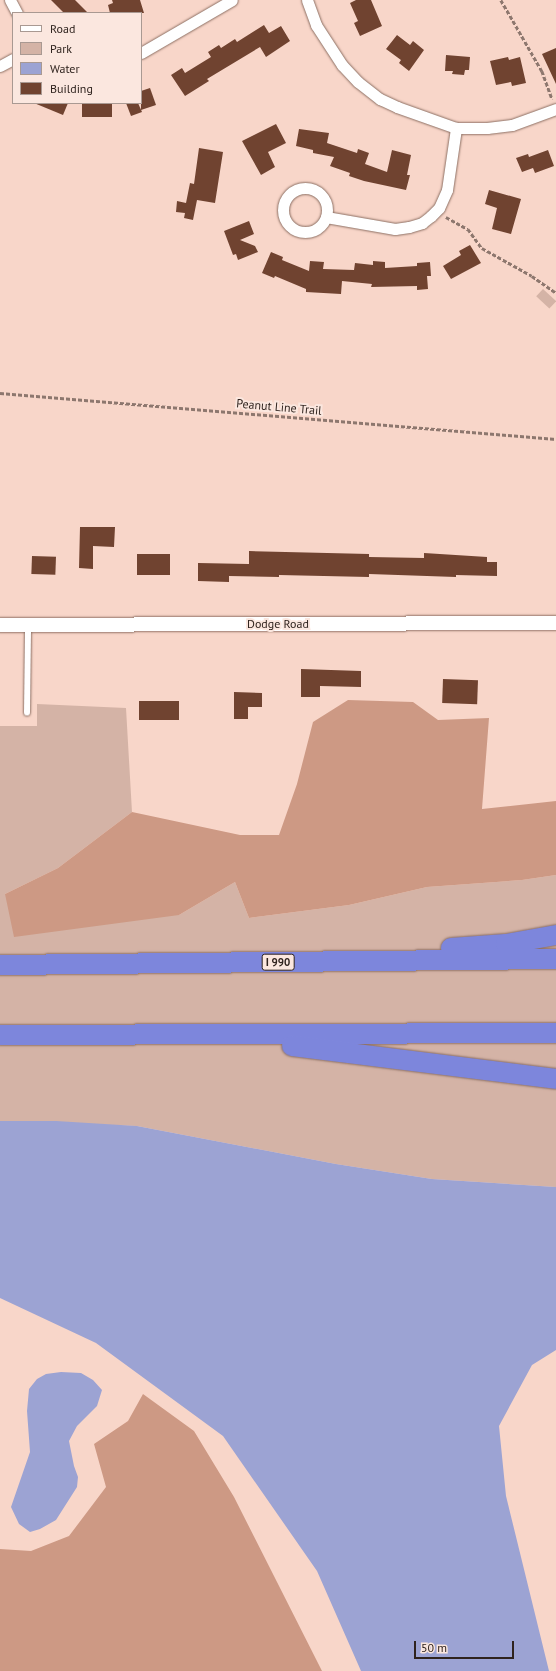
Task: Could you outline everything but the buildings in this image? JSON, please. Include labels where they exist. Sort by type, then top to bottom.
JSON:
[{"type":"highway","points":[[281,962],[349,951],[439,949],[506,944],[556,935]]},
{"type":"highway","name":"I 990","points":[[0,965],[556,959]]},
{"type":"highway","points":[[0,1035],[556,1033]]},
{"type":"highway","points":[[212,1035],[556,1079]]},
{"type":"street","points":[[10,0],[16,12]]},
{"type":"street","points":[[142,53],[232,0]]},
{"type":"street","points":[[307,0],[316,26],[342,65],[358,82],[380,99],[397,107],[456,128],[487,128],[512,125],[555,106]]},
{"type":"street","points":[[0,66],[12,60]]},
{"type":"street","points":[[326,216],[395,229],[422,223],[439,208],[448,185],[456,128]]},
{"type":"street","points":[[304,188],[311,189],[318,192],[326,203],[326,216],[317,229],[302,232],[289,226],[284,219],[283,204],[291,192],[304,188]]},
{"type":"street","name":"Dodge Road","points":[[0,625],[556,623]]},
{"type":"lane","points":[[27,713],[28,625]]},
{"type":"path","points":[[501,0],[542,71],[555,106]]},
{"type":"path","points":[[439,208],[445,217],[468,229],[482,248],[532,276],[556,293]]},
{"type":"path","name":"Peanut Line Trail","points":[[0,393],[556,439]]},
{"type":"green space","points":[[543,289],[556,301],[549,309],[536,296]]},
{"type":"green space","points":[[37,704],[126,708],[132,812],[58,868],[5,894],[179,915],[235,882],[249,918],[349,905],[427,887],[522,880],[556,875],[556,1187],[432,1179],[336,1164],[137,1126],[0,1121],[0,726],[37,726]]},
{"type":"shaded area","points":[[348,700],[413,702],[438,720],[489,718],[482,809],[556,801],[556,875],[522,880],[427,887],[349,905],[249,918],[235,882],[179,915],[14,937],[5,894],[58,868],[132,812],[240,835],[279,835],[297,784],[313,722]]},
{"type":"shaded area","points":[[143,1394],[194,1431],[234,1497],[322,1671],[0,1671],[0,1549],[31,1551],[69,1536],[106,1487],[94,1444],[128,1421]]},
{"type":"water","points":[[0,1121],[56,1121],[137,1126],[336,1164],[432,1179],[556,1187],[556,1350],[532,1365],[499,1426],[506,1496],[549,1671],[361,1671],[317,1571],[223,1436],[96,1343],[0,1298]]},
{"type":"water","points":[[61,1372],[81,1373],[93,1380],[102,1390],[97,1406],[77,1426],[69,1441],[74,1466],[78,1477],[77,1487],[56,1520],[40,1529],[30,1532],[19,1524],[11,1507],[30,1452],[27,1411],[29,1389],[37,1379],[46,1374]]}]
